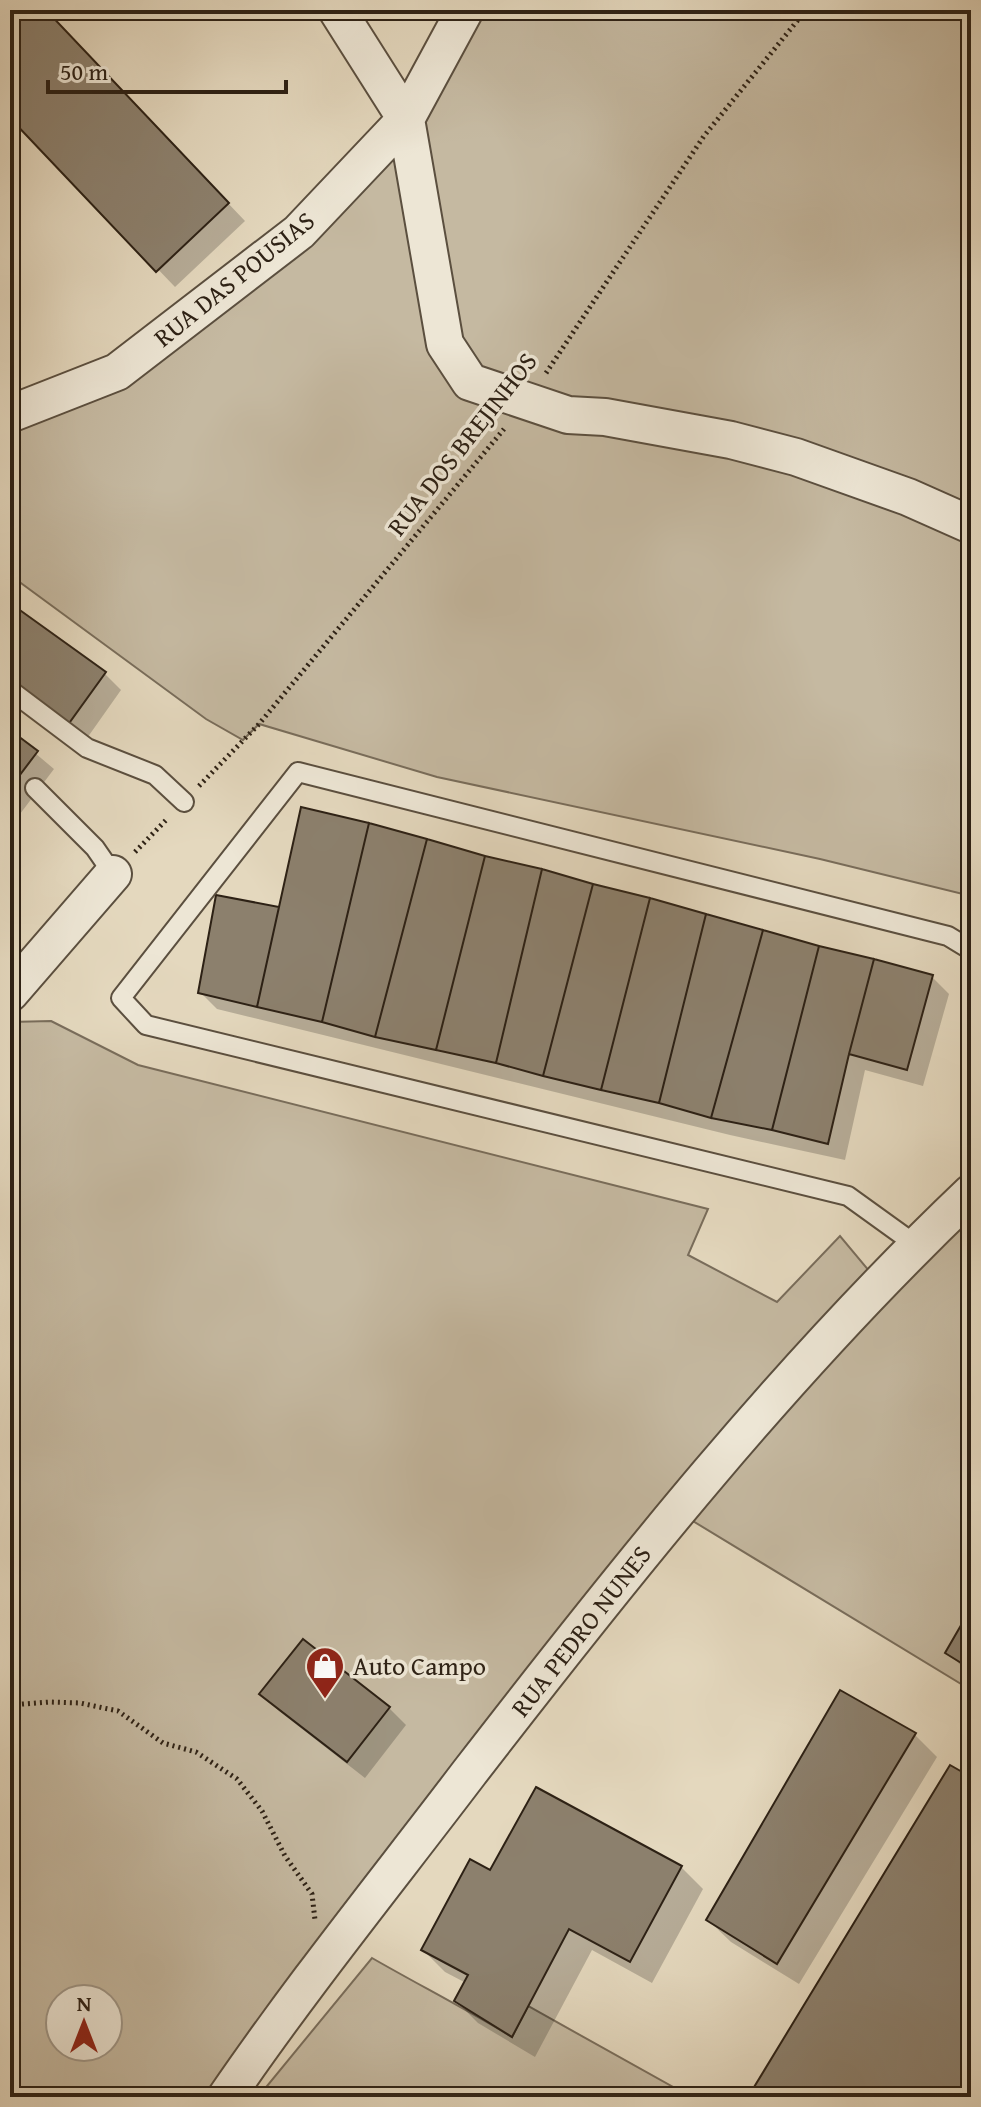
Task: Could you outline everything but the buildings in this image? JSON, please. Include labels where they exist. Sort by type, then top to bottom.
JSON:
[{"type":"street","points":[[337,10],[406,119],[445,344],[470,382],[568,415],[605,417],[731,440],[796,457],[908,497],[971,525]]},
{"type":"street","name":"RUA DAS POUSIAS","points":[[10,414],[117,372],[299,232],[406,119],[465,10]]},
{"type":"street","points":[[10,993],[113,874]]},
{"type":"street","name":"RUA PEDRO NUNES","points":[[226,2097],[270,2032],[554,1663],[670,1520],[767,1406],[916,1245],[971,1193]]},
{"type":"lane","points":[[10,690],[87,748],[155,775],[184,802]]},
{"type":"lane","points":[[916,1245],[848,1196],[146,1025],[121,998],[298,772],[948,936],[971,950]]},
{"type":"lane","points":[[35,788],[95,848],[113,874]]},
{"type":"path","name":"RUA DOS BREJINHOS","points":[[113,874],[259,724],[526,401],[704,136],[806,10]]},
{"type":"path","points":[[10,1705],[80,1703],[118,1711],[163,1743],[196,1752],[237,1779],[262,1811],[285,1856],[312,1894],[316,1925],[325,1942],[318,1970]]},
{"type":"shaded area","points":[[449,10],[971,10],[971,896],[820,859],[437,777],[259,724],[243,740],[206,719],[10,575],[10,414],[117,372],[406,119]]},
{"type":"shaded area","points":[[51,1021],[138,1065],[708,1209],[688,1255],[777,1302],[840,1236],[880,1284],[971,1193],[971,1690],[678,1512],[226,2097],[10,2097],[10,1022]]},
{"type":"shaded area","points":[[372,1958],[512,2037],[528,2006],[691,2097],[258,2097]]},
{"type":"place","name":"Auto Campo","points":[[325,1700]]}]
